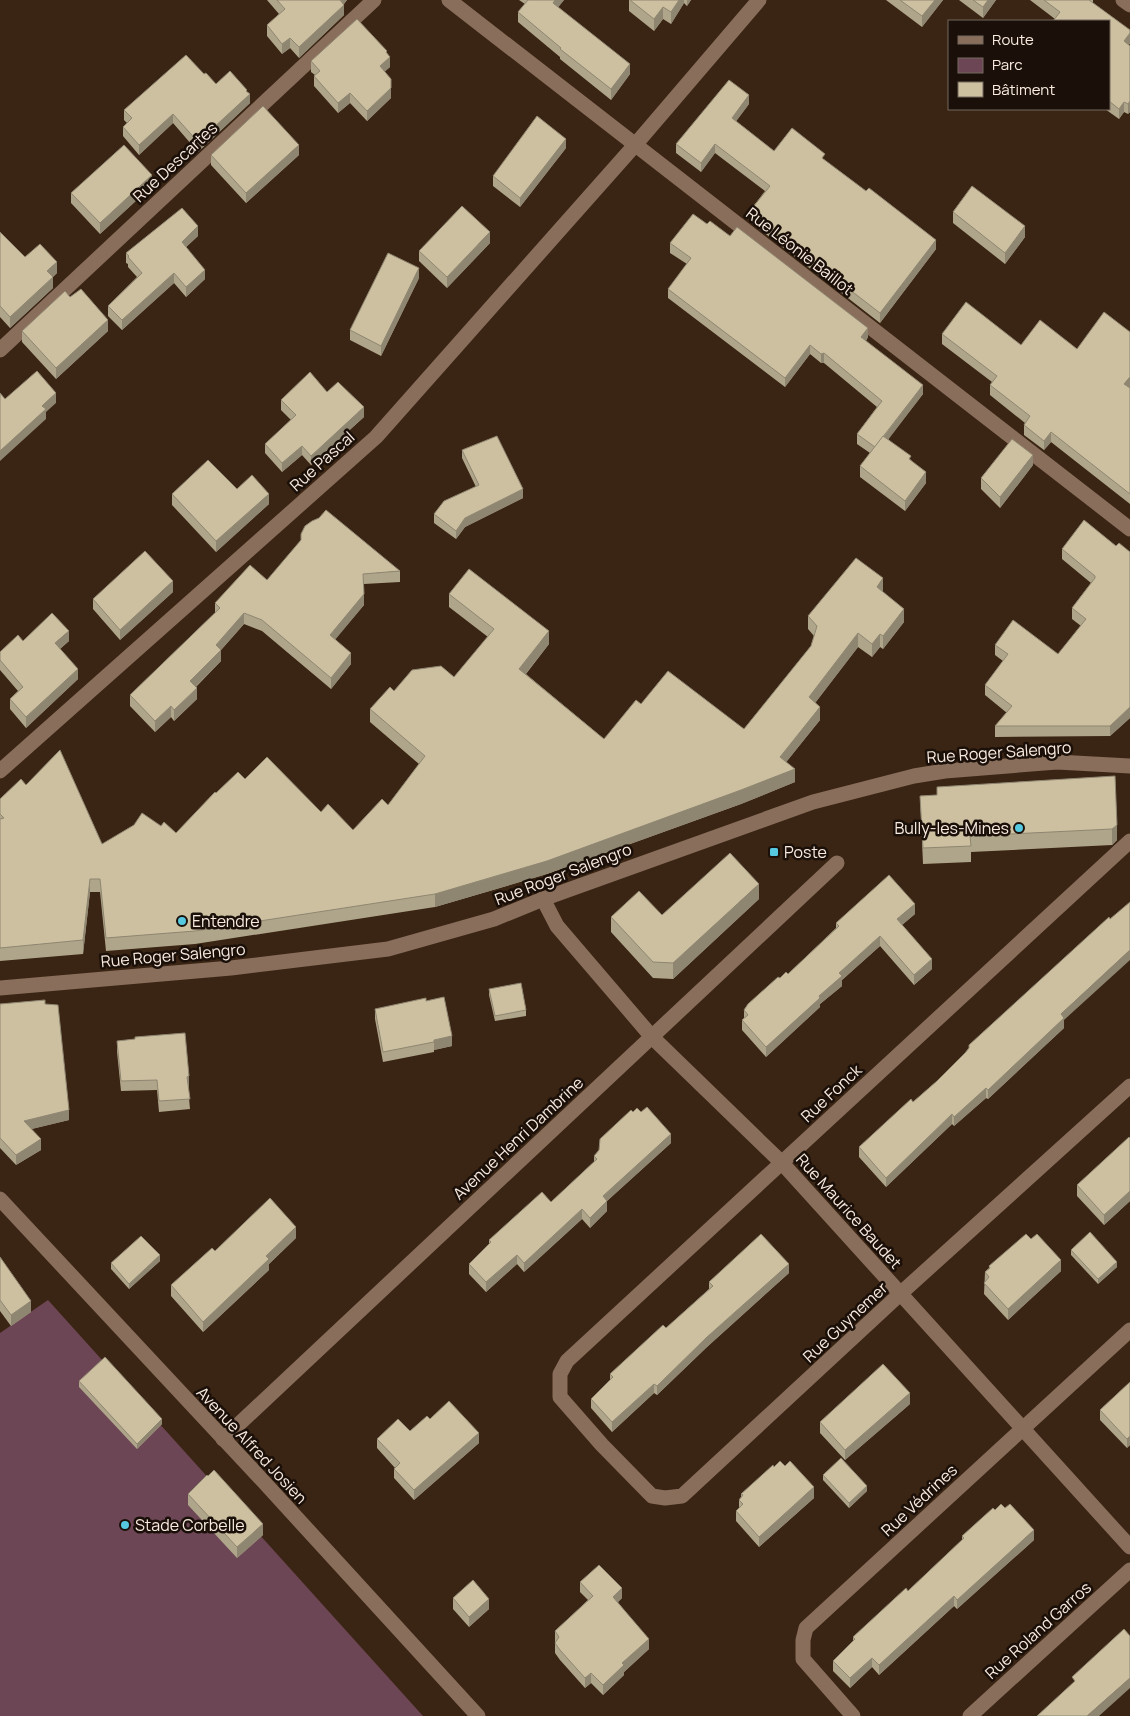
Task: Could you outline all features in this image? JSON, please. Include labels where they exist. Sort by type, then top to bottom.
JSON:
[{"type":"street","name":"Rue Descartes","points":[[0,350],[374,0]]},
{"type":"street","name":"Rue Léonie Baillot","points":[[449,0],[1130,529]]},
{"type":"street","name":"Rue Pascal","points":[[0,771],[376,437],[635,145],[758,0]]},
{"type":"street","points":[[1123,0],[1130,6]]},
{"type":"street","name":"Rue Roger Salengro","points":[[0,988],[231,968],[388,949],[494,919],[543,899],[813,802],[914,776],[945,770],[1057,762],[1130,766]]},
{"type":"street","name":"Rue Fonck","points":[[560,1374],[567,1361],[1130,841]]},
{"type":"street","name":"Avenue Henri Dambrine","points":[[223,1439],[837,863]]},
{"type":"street","name":"Rue Maurice Baudet","points":[[543,899],[557,926],[652,1037],[782,1163],[1130,1547]]},
{"type":"street","name":"Rue Guynemer","points":[[560,1374],[560,1397],[602,1445],[652,1496],[665,1498],[682,1496],[900,1294],[1130,1086]]},
{"type":"street","name":"Avenue Alfred Josien","points":[[2,1206],[223,1439],[478,1716]]},
{"type":"street","name":"Rue Védrines","points":[[851,1714],[803,1659],[803,1640],[806,1628],[1130,1330]]},
{"type":"street","name":"Rue Roland Garros","points":[[970,1716],[1130,1570]]},
{"type":"green space","name":"Stade Corbelle","points":[[48,1300],[423,1716],[0,1716],[0,1333]]},
{"type":"building","points":[[277,0],[340,0],[344,5],[299,47],[290,38],[282,44],[267,25],[285,9]]},
{"type":"building","points":[[528,0],[555,0],[553,3],[630,64],[611,89],[560,49],[518,12]]},
{"type":"building","points":[[630,0],[679,0],[671,12],[663,7],[654,19]]},
{"type":"building","points":[[900,0],[935,0],[922,16]]},
{"type":"building","points":[[973,0],[988,0],[983,7]]},
{"type":"building","points":[[1044,0],[1089,0],[1130,30],[1124,41],[1130,46],[1130,101],[1128,104],[1124,102],[1119,109],[1110,102],[1110,20],[1054,20],[1060,12]]},
{"type":"building","points":[[357,19],[387,51],[390,57],[380,66],[391,79],[391,88],[367,111],[350,93],[338,103],[314,76],[320,71],[311,61]]},
{"type":"building","points":[[186,55],[216,84],[230,71],[250,94],[198,142],[173,114],[139,145],[123,127],[132,118],[124,110]]},
{"type":"building","points":[[729,80],[749,95],[732,118],[774,151],[792,128],[825,154],[822,158],[866,191],[869,188],[936,240],[880,313],[749,212],[770,186],[715,144],[701,163],[676,144]]},
{"type":"building","points":[[263,106],[299,145],[246,193],[211,155]]},
{"type":"building","points":[[537,116],[566,139],[520,198],[493,176]]},
{"type":"building","points":[[124,145],[152,175],[100,223],[71,193]]},
{"type":"building","points":[[972,186],[1025,226],[1005,253],[953,212]]},
{"type":"building","points":[[462,206],[490,232],[447,277],[419,251]]},
{"type":"building","points":[[182,208],[198,226],[182,242],[205,270],[186,287],[174,273],[122,320],[108,306],[142,273],[126,253]]},
{"type":"building","points":[[693,214],[707,224],[710,221],[730,236],[737,227],[868,328],[861,337],[923,385],[875,447],[857,434],[882,401],[824,353],[821,354],[810,345],[785,378],[668,289],[691,258],[670,243]]},
{"type":"building","points":[[0,232],[25,257],[40,244],[57,262],[47,271],[53,277],[10,317],[0,306]]},
{"type":"building","points":[[388,253],[419,268],[381,346],[350,330]]},
{"type":"building","points":[[81,289],[108,320],[56,368],[22,331],[65,291],[70,297]]},
{"type":"building","points":[[966,302],[1021,345],[1040,320],[1077,349],[1104,312],[1130,332],[1130,377],[1124,384],[1130,388],[1130,494],[1051,432],[1044,441],[1024,425],[1030,416],[990,385],[997,376],[942,334]]},
{"type":"building","points":[[37,371],[56,393],[42,406],[46,409],[0,451],[0,393],[5,399]]},
{"type":"building","points":[[310,372],[327,392],[338,382],[364,407],[311,456],[302,446],[282,463],[265,444],[296,415],[281,400]]},
{"type":"building","points":[[497,436],[523,489],[465,518],[456,531],[434,514],[444,501],[479,485],[462,450]]},
{"type":"building","points":[[883,436],[911,456],[909,459],[926,472],[905,501],[860,466]]},
{"type":"building","points":[[1012,439],[1033,455],[1000,497],[981,478]]},
{"type":"building","points":[[208,460],[237,489],[252,475],[269,494],[216,541],[172,494]]},
{"type":"building","points":[[326,510],[400,571],[363,574],[364,594],[330,635],[351,653],[331,678],[262,620],[244,613],[216,645],[221,650],[190,681],[197,688],[174,710],[171,706],[155,721],[130,695],[220,608],[215,603],[250,565],[267,580],[301,540],[301,534],[305,526],[319,518]]},
{"type":"building","points":[[1084,520],[1116,546],[1119,543],[1130,552],[1130,707],[1110,726],[995,726],[1012,706],[985,685],[1008,654],[995,645],[1013,620],[1058,654],[1086,619],[1072,608],[1095,576],[1062,549]]},
{"type":"building","points":[[145,551],[173,581],[120,630],[93,599]]},
{"type":"building","points":[[856,558],[883,578],[877,587],[904,609],[883,636],[880,634],[872,644],[858,633],[809,697],[820,707],[780,757],[795,769],[547,861],[435,894],[195,931],[106,938],[100,879],[90,879],[83,940],[0,948],[0,819],[4,818],[0,814],[0,799],[21,779],[26,785],[60,750],[102,844],[134,825],[142,813],[161,826],[164,822],[176,833],[215,792],[238,772],[245,779],[267,757],[321,812],[328,804],[353,830],[382,799],[388,805],[425,756],[370,709],[390,687],[394,691],[412,670],[441,666],[454,677],[494,629],[449,594],[469,569],[549,631],[519,669],[604,739],[636,700],[641,704],[668,671],[744,729],[811,646],[817,626],[808,616]]},
{"type":"building","points":[[52,613],[69,631],[55,643],[78,669],[26,717],[10,699],[23,687],[0,660],[0,652],[18,635],[23,641]]},
{"type":"building","name":"Bully-les-Mines","points":[[1115,776],[1117,825],[1112,829],[970,836],[971,846],[923,848],[920,796],[937,795],[937,787]]},
{"type":"building","points":[[730,853],[759,884],[673,963],[653,962],[611,917],[639,891],[662,915]]},
{"type":"building","points":[[889,875],[915,904],[897,919],[932,959],[914,975],[880,936],[839,973],[842,976],[819,996],[820,998],[766,1047],[742,1020],[748,1015],[744,1010],[748,1004],[778,977],[780,978],[786,972],[788,974],[839,926],[836,923]]},
{"type":"building","points":[[1130,902],[1130,950],[1061,1014],[1064,1018],[988,1090],[986,1088],[954,1117],[952,1114],[886,1178],[859,1147],[911,1099],[913,1102],[937,1081],[965,1053],[969,1045],[1109,917],[1110,919]]},
{"type":"building","points":[[521,983],[526,1010],[495,1016],[489,989]]},
{"type":"building","points":[[444,997],[452,1036],[434,1040],[434,1042],[383,1052],[375,1009],[426,998],[426,1001]]},
{"type":"building","points":[[45,1000],[45,1004],[58,1005],[69,1110],[24,1121],[41,1139],[16,1155],[0,1138],[0,1004]]},
{"type":"building","points":[[185,1033],[190,1099],[159,1101],[157,1080],[121,1081],[117,1041],[135,1039],[135,1037]]},
{"type":"building","points":[[647,1107],[671,1134],[603,1196],[607,1201],[590,1218],[582,1209],[524,1263],[517,1255],[486,1282],[469,1264],[491,1242],[489,1240],[542,1192],[551,1202],[597,1159],[594,1156],[599,1150],[600,1139],[631,1110],[633,1112],[637,1108],[641,1112]]},
{"type":"building","points":[[1129,1137],[1130,1191],[1104,1215],[1077,1185]]},
{"type":"building","points":[[270,1198],[296,1227],[266,1256],[269,1259],[203,1322],[171,1285],[212,1248],[215,1251]]},
{"type":"building","points":[[1090,1232],[1117,1262],[1098,1279],[1071,1250]]},
{"type":"building","points":[[761,1234],[789,1264],[707,1337],[657,1386],[654,1384],[612,1422],[591,1399],[613,1377],[610,1374],[663,1325],[666,1328],[713,1286],[709,1282]]},
{"type":"building","points":[[1026,1234],[1031,1239],[1037,1234],[1061,1260],[1008,1309],[984,1283],[989,1277],[985,1272],[990,1268],[989,1266]]},
{"type":"building","points":[[141,1236],[160,1255],[129,1284],[111,1263]]},
{"type":"building","points":[[0,1257],[31,1301],[11,1315],[0,1300]]},
{"type":"building","points":[[105,1357],[162,1419],[137,1444],[79,1381]]},
{"type":"building","points":[[883,1364],[910,1393],[845,1450],[820,1422]]},
{"type":"building","points":[[1130,1382],[1130,1436],[1127,1439],[1100,1410]]},
{"type":"building","points":[[449,1401],[479,1433],[414,1490],[394,1469],[400,1463],[377,1439],[398,1419],[410,1431],[427,1416],[430,1419]]},
{"type":"building","points":[[841,1458],[867,1486],[849,1503],[823,1475]]},
{"type":"building","points":[[780,1461],[785,1466],[790,1461],[814,1487],[759,1537],[736,1511],[743,1504],[739,1500],[743,1495],[741,1494]]},
{"type":"building","points":[[214,1470],[263,1524],[237,1547],[188,1494]]},
{"type":"building","points":[[1001,1504],[1005,1508],[1010,1504],[1034,1530],[957,1600],[954,1596],[879,1665],[872,1658],[850,1678],[833,1661],[855,1639],[853,1637],[906,1588],[908,1591],[964,1538],[962,1536],[993,1508],[995,1510]]},
{"type":"building","points":[[599,1565],[622,1588],[613,1597],[649,1639],[622,1663],[624,1665],[603,1685],[591,1673],[585,1678],[555,1643],[559,1637],[555,1631],[593,1596],[580,1582]]},
{"type":"building","points":[[473,1580],[489,1599],[469,1617],[453,1598]]},
{"type":"building","points":[[1124,1629],[1130,1636],[1130,1678],[1087,1716],[1037,1716],[1075,1681],[1072,1677]]},
{"type":"place","name":"Bully-les-Mines","points":[[1019,828]]},
{"type":"place","name":"Poste","points":[[774,852]]},
{"type":"place","name":"Entendre","points":[[182,921]]},
{"type":"place","name":"Stade Corbelle","points":[[125,1525]]}]
